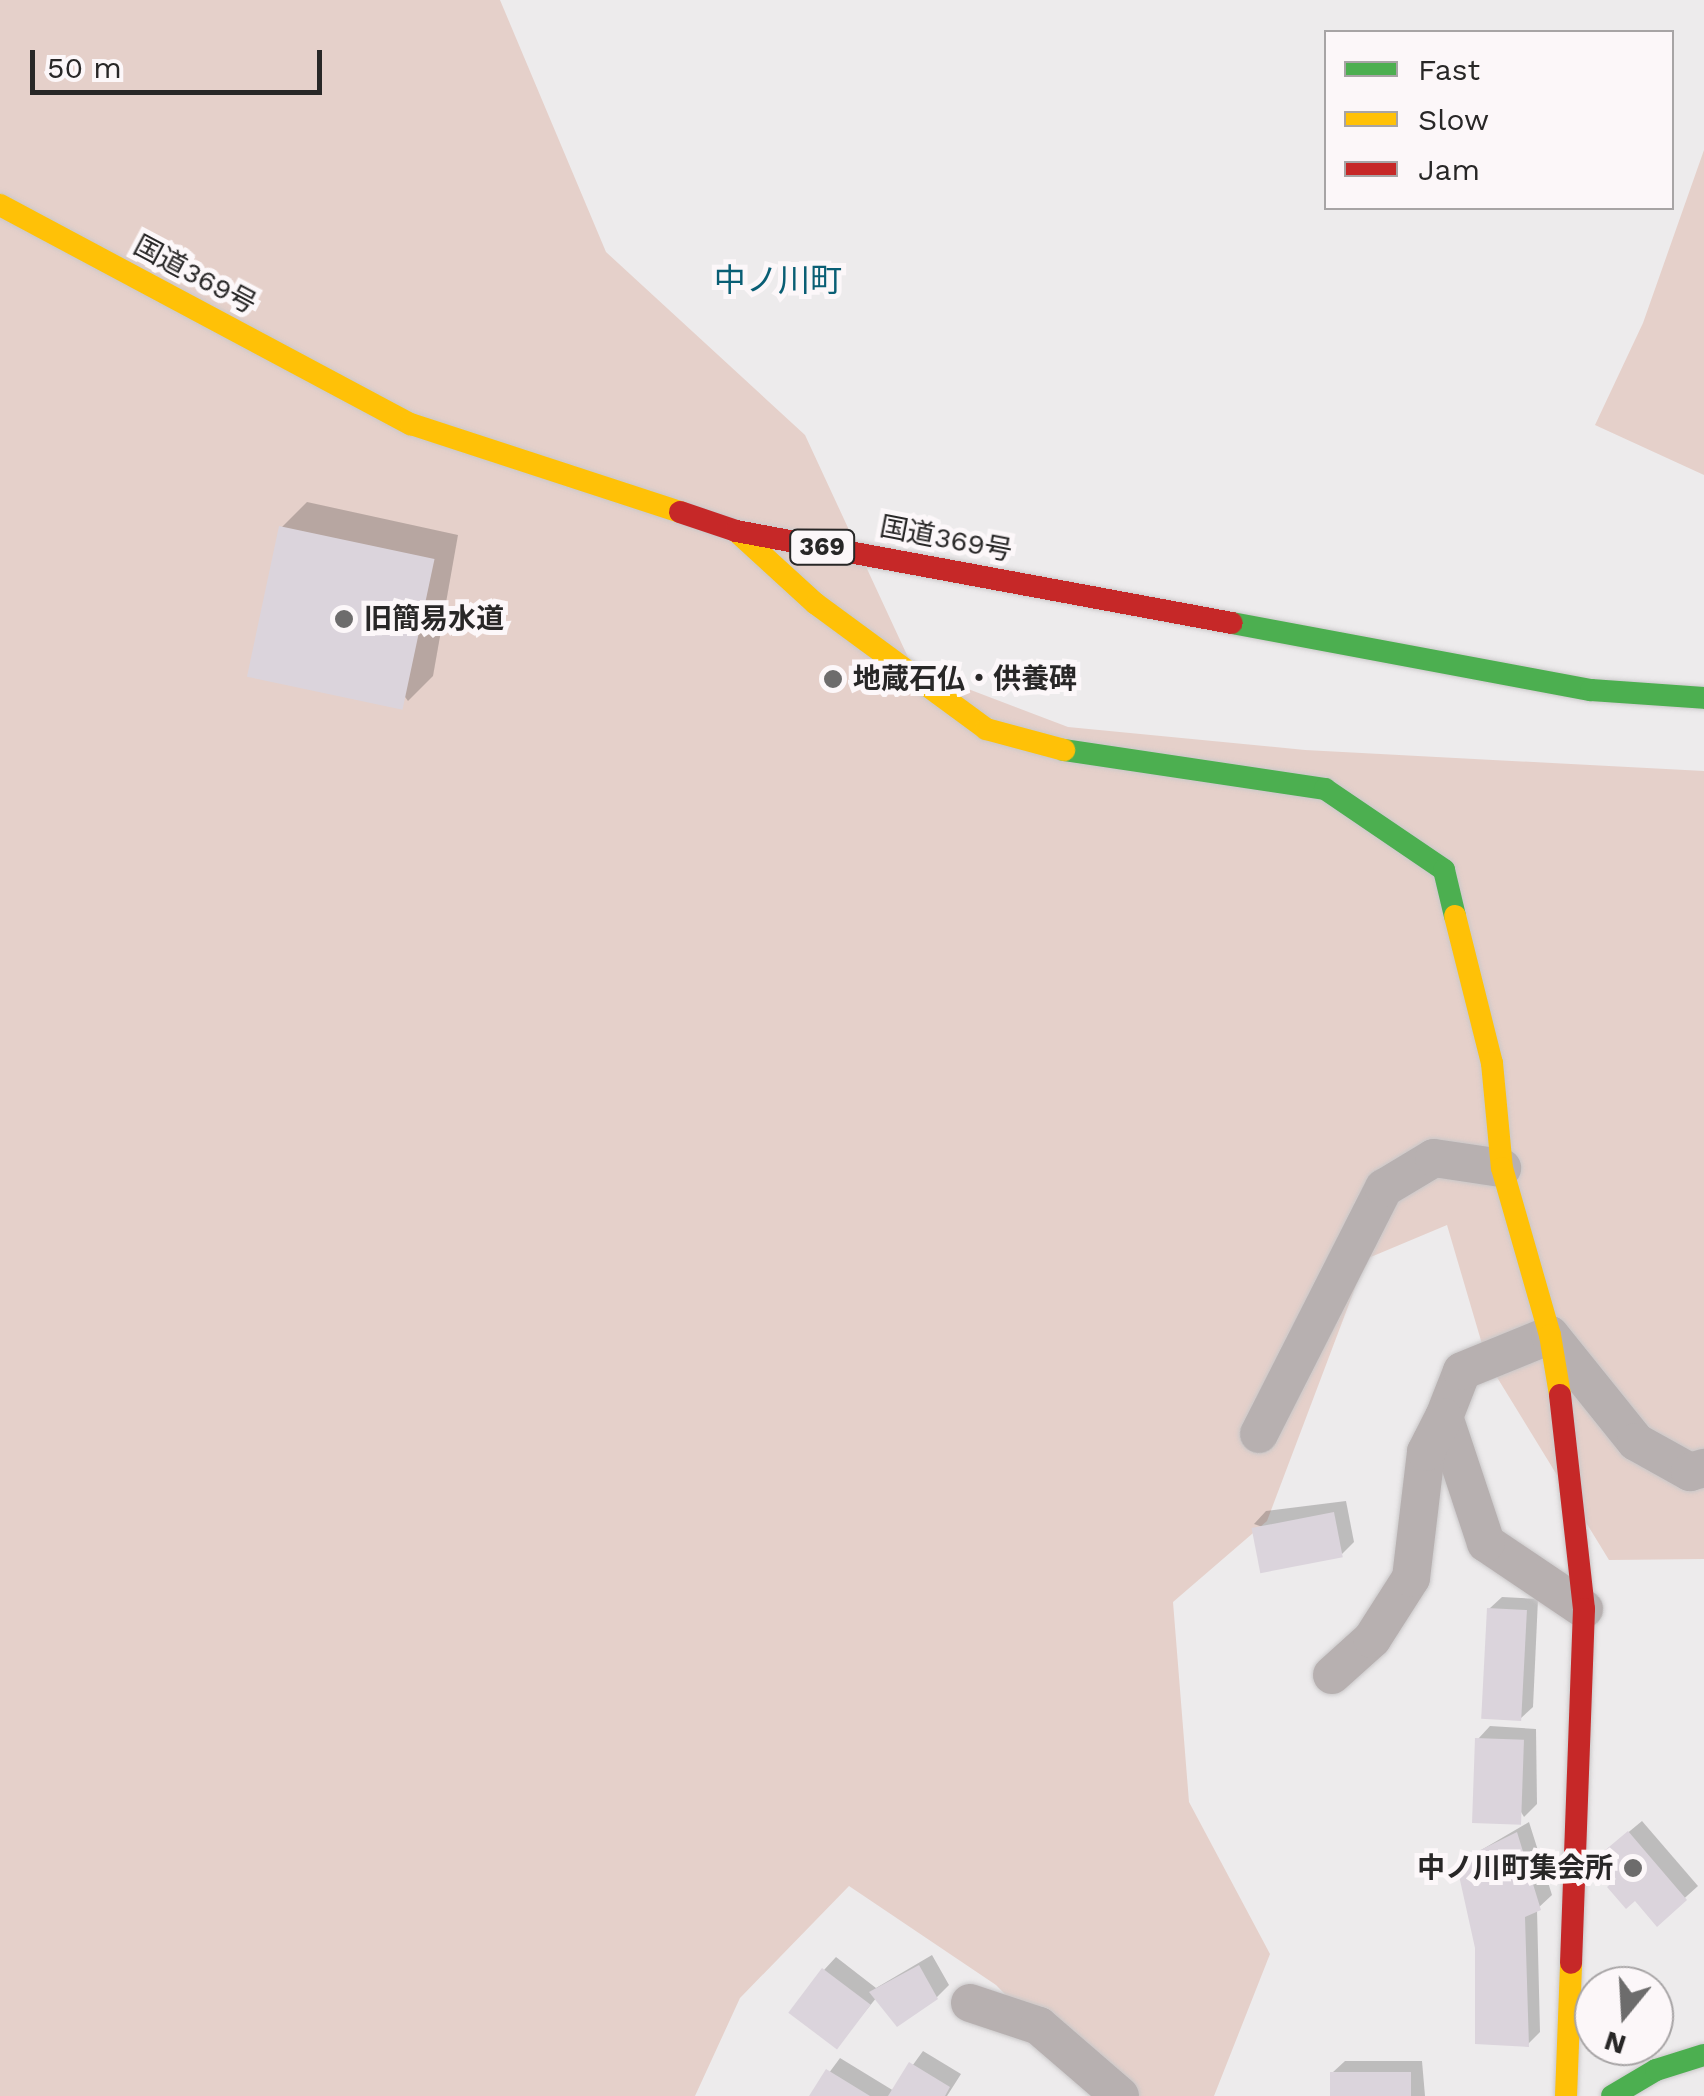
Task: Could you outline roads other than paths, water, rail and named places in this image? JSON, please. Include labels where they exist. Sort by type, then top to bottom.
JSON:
[{"type":"main road","name":"国道369号","points":[[0,205],[412,424],[736,531],[1591,690],[1704,698]]},
{"type":"main road","points":[[736,531],[816,604],[986,729],[1094,758],[1324,789],[1444,870],[1492,1063],[1502,1168],[1550,1336],[1584,1609],[1566,2096]]},
{"type":"main road","points":[[1612,2096],[1656,2070],[1704,2055]]},
{"type":"street","points":[[1259,1434],[1384,1188],[1434,1158],[1502,1168]]},
{"type":"street","points":[[1332,1675],[1372,1638],[1411,1578],[1426,1452],[1462,1371],[1550,1336],[1636,1442],[1690,1472],[1704,1468]]},
{"type":"street","points":[[1444,1417],[1486,1543],[1584,1609]]},
{"type":"street","points":[[970,2003],[1039,2026],[1120,2096]]},
{"type":"place","name":"旧簡易水道","points":[[344,619]]},
{"type":"place","name":"地蔵石仏・供養碑","points":[[833,679]]},
{"type":"place","name":"中ノ川町集会所","points":[[1633,1868]]},
{"type":"district","name":"中ノ川町","points":[[778,280]]}]
